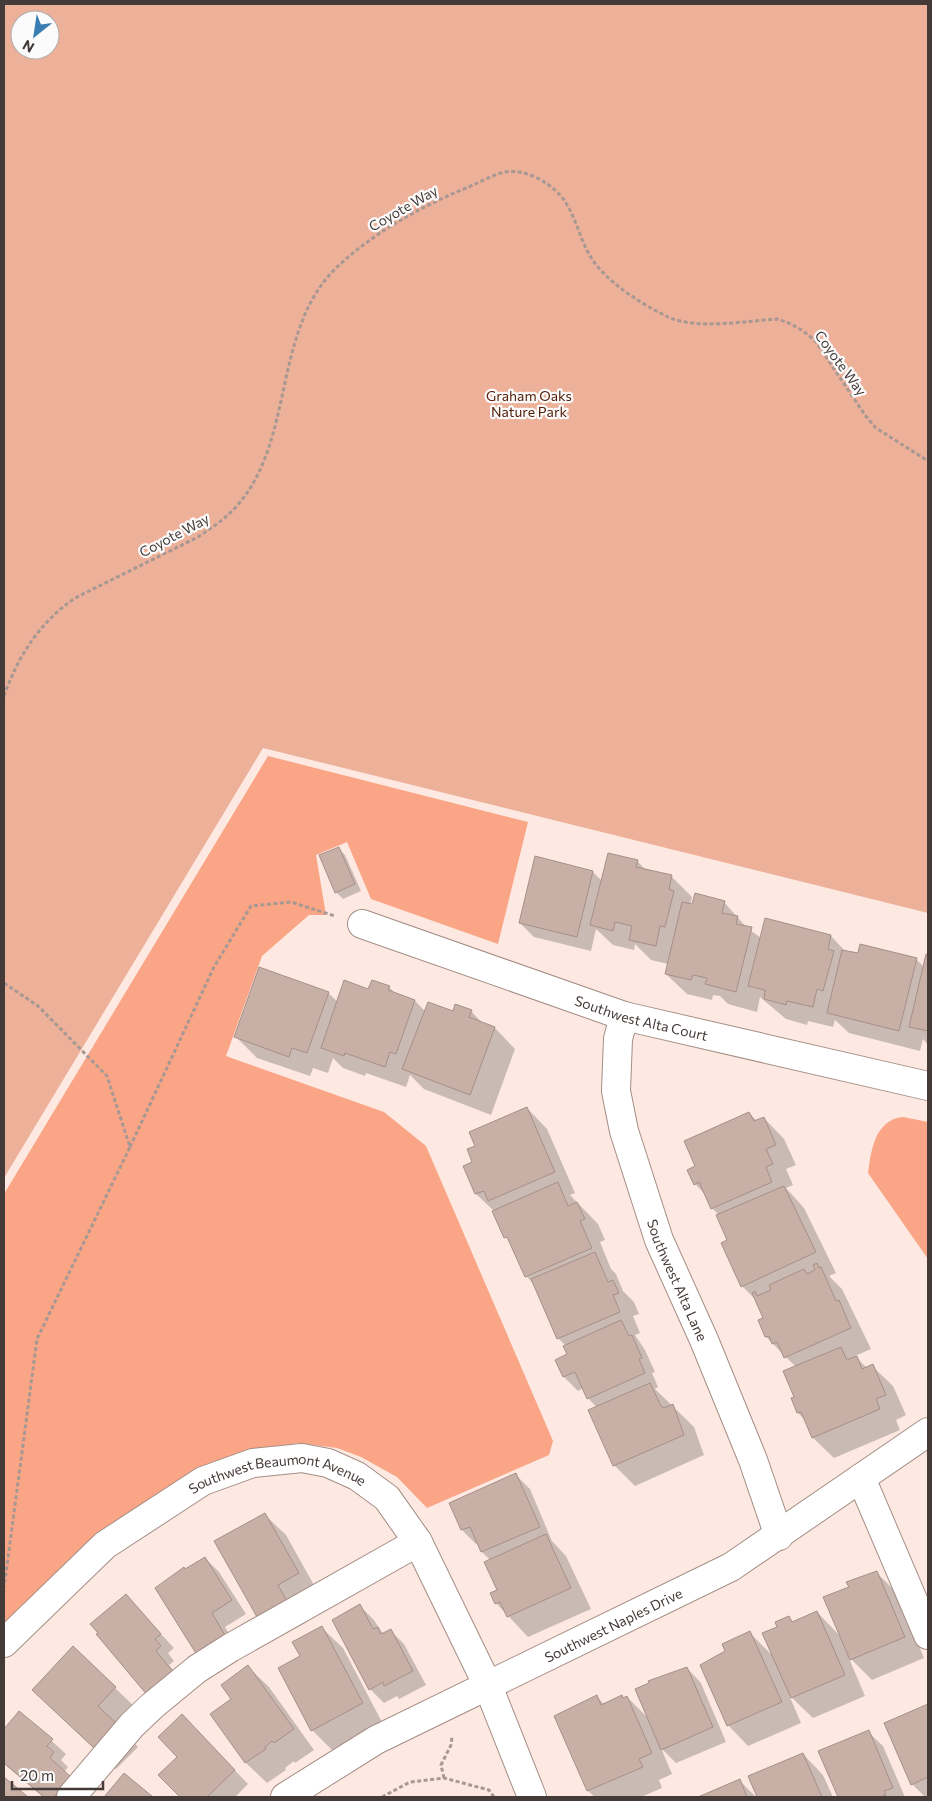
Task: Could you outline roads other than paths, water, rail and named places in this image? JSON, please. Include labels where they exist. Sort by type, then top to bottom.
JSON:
[{"type":"street","name":"Southwest Alta Court","points":[[362,924],[624,1016],[928,1086]]},
{"type":"street","name":"Southwest Alta Lane","points":[[624,1016],[618,1039],[616,1091],[624,1131],[659,1240],[704,1340],[753,1460],[779,1536]]},
{"type":"street","name":"Southwest Naples Drive","points":[[285,1797],[376,1740],[731,1567],[779,1536],[928,1432]]},
{"type":"street","name":"Southwest Beaumont Avenue","points":[[4,1643],[106,1545],[204,1482],[253,1463],[302,1458],[328,1463],[357,1476],[387,1498],[418,1542],[488,1686],[532,1797]]},
{"type":"street","points":[[861,1478],[928,1635]]},
{"type":"street","points":[[71,1797],[132,1725],[197,1669],[230,1648],[418,1542]]},
{"type":"park label","name":"Graham Oaks Nature Park","points":[[529,404]]}]
